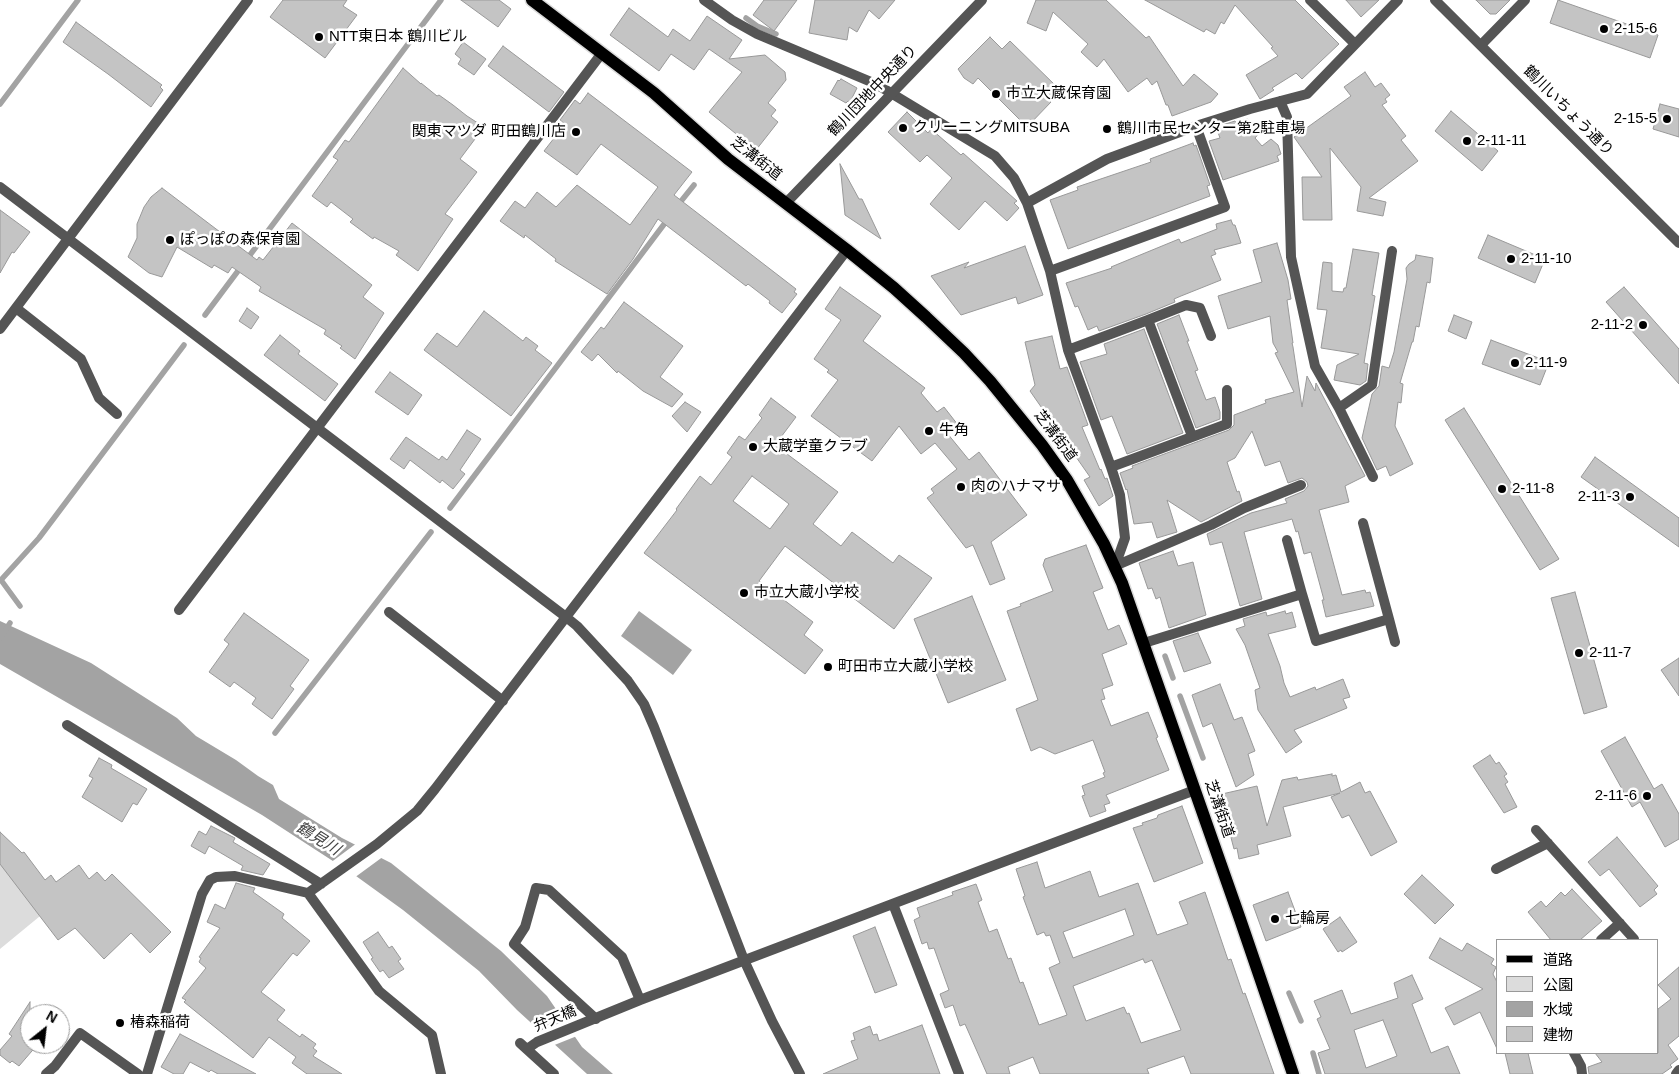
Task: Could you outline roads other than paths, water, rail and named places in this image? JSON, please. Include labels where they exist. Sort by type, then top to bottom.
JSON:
[{"type":"main road","name":"芝溝街道","points":[[532,0],[654,93],[728,159],[894,288],[990,381],[1042,445],[1067,480],[1115,566],[1144,643],[1293,1074]]},
{"type":"street","points":[[0,329],[248,0]]},
{"type":"street","points":[[704,0],[732,20],[757,34],[876,84],[995,156],[1014,178],[1027,203],[1050,271],[1068,350],[1120,496],[1125,538],[1115,566]]},
{"type":"street","name":"鶴川団地中央通り","points":[[786,204],[982,0]]},
{"type":"street","points":[[1310,0],[1355,44]]},
{"type":"street","points":[[1027,203],[1107,159],[1196,126],[1250,109],[1308,94],[1398,0]]},
{"type":"street","name":"鶴川いちょう通り","points":[[1435,0],[1679,244]]},
{"type":"street","points":[[1481,46],[1525,0]]},
{"type":"street","points":[[180,610],[602,53]]},
{"type":"street","points":[[1280,101],[1288,118],[1291,257],[1316,366],[1373,476]]},
{"type":"street","points":[[1050,271],[1225,207],[1196,126]]},
{"type":"street","points":[[0,187],[566,617],[577,626],[628,681],[644,704],[654,726],[744,960],[800,1074]]},
{"type":"street","points":[[308,893],[377,844],[417,811],[847,250]]},
{"type":"street","points":[[1339,408],[1372,385],[1392,251]]},
{"type":"street","points":[[1068,350],[1186,305],[1200,308],[1211,336]]},
{"type":"street","points":[[16,308],[81,359],[99,398],[117,414]]},
{"type":"street","points":[[1148,320],[1192,436]]},
{"type":"street","points":[[1111,467],[1227,424],[1227,390]]},
{"type":"street","points":[[1115,566],[1211,525],[1244,508],[1301,485]]},
{"type":"street","points":[[1363,523],[1395,642]]},
{"type":"street","points":[[1287,540],[1316,641],[1389,619]]},
{"type":"street","points":[[1144,643],[1302,594]]},
{"type":"street","points":[[389,612],[503,700]]},
{"type":"street","points":[[67,725],[324,881]]},
{"type":"street","name":"弁天橋","points":[[554,1074],[526,1046],[744,960],[1195,790]]},
{"type":"street","points":[[1536,830],[1634,939]]},
{"type":"street","points":[[1496,869],[1548,843]]},
{"type":"street","points":[[147,1074],[202,894],[210,880],[216,877],[235,876],[308,893],[379,991],[432,1035],[440,1074]]},
{"type":"street","points":[[592,1020],[514,944],[525,927],[536,888],[549,890],[622,957],[640,1000]]},
{"type":"street","points":[[893,904],[959,1074]]},
{"type":"street","points":[[1602,939],[1620,923]]},
{"type":"street","points":[[46,1074],[55,1066],[80,1033],[138,1074]]},
{"type":"street","points":[[1575,1054],[1581,1066],[1582,1074]]},
{"type":"street","points":[[1676,1074],[1679,1070]]},
{"type":"water","points":[[639,611],[692,650],[673,675],[621,636]]},
{"type":"water","name":"鶴見川","points":[[0,621],[91,663],[177,718],[196,736],[273,785],[279,799],[342,838],[391,863],[501,951],[547,996],[582,1047],[613,1074],[587,1074],[517,1010],[479,971],[403,910],[356,876],[262,815],[0,664]]},
{"type":"waterway","points":[[0,104],[78,0]]},
{"type":"waterway","points":[[205,315],[441,0]]},
{"type":"waterway","points":[[746,18],[757,26],[776,34]]},
{"type":"waterway","points":[[678,205],[694,185]]},
{"type":"waterway","points":[[450,508],[668,219]]},
{"type":"waterway","points":[[20,606],[1,580],[39,538],[184,345]]},
{"type":"waterway","points":[[275,733],[431,532]]},
{"type":"waterway","points":[[0,638],[10,623]]},
{"type":"waterway","points":[[1165,656],[1173,678]]},
{"type":"waterway","points":[[1180,696],[1203,758]]},
{"type":"waterway","points":[[1289,993],[1301,1021]]},
{"type":"waterway","points":[[1313,1053],[1319,1074]]},
{"type":"place","name":"2-15-6","points":[[1604,29]]},
{"type":"place","name":"NTT東日本 鶴川ビル","points":[[319,37]]},
{"type":"place","name":"市立大蔵保育園","points":[[996,94]]},
{"type":"place","name":"2-15-5","points":[[1667,119]]},
{"type":"place","name":"クリーニングMITSUBA","points":[[903,128]]},
{"type":"place","name":"鶴川市民センター第2駐車場","points":[[1107,129]]},
{"type":"place","name":"関東マツダ 町田鶴川店","points":[[576,132]]},
{"type":"place","name":"2-11-11","points":[[1467,141]]},
{"type":"place","name":"ぽっぽの森保育園","points":[[170,240]]},
{"type":"place","name":"2-11-10","points":[[1511,259]]},
{"type":"place","name":"2-11-2","points":[[1643,325]]},
{"type":"place","name":"2-11-9","points":[[1515,363]]},
{"type":"place","name":"牛角","points":[[929,431]]},
{"type":"place","name":"大蔵学童クラブ","points":[[753,447]]},
{"type":"place","name":"肉のハナマサ","points":[[961,487]]},
{"type":"place","name":"2-11-8","points":[[1502,489]]},
{"type":"place","name":"2-11-3","points":[[1630,497]]},
{"type":"place","name":"市立大蔵小学校","points":[[744,593]]},
{"type":"place","name":"2-11-7","points":[[1579,653]]},
{"type":"place","name":"町田市立大蔵小学校","points":[[828,667]]},
{"type":"place","name":"2-11-6","points":[[1647,796]]},
{"type":"place","name":"七輪房","points":[[1275,919]]},
{"type":"place","name":"椿森稲荷","points":[[120,1023]]}]
